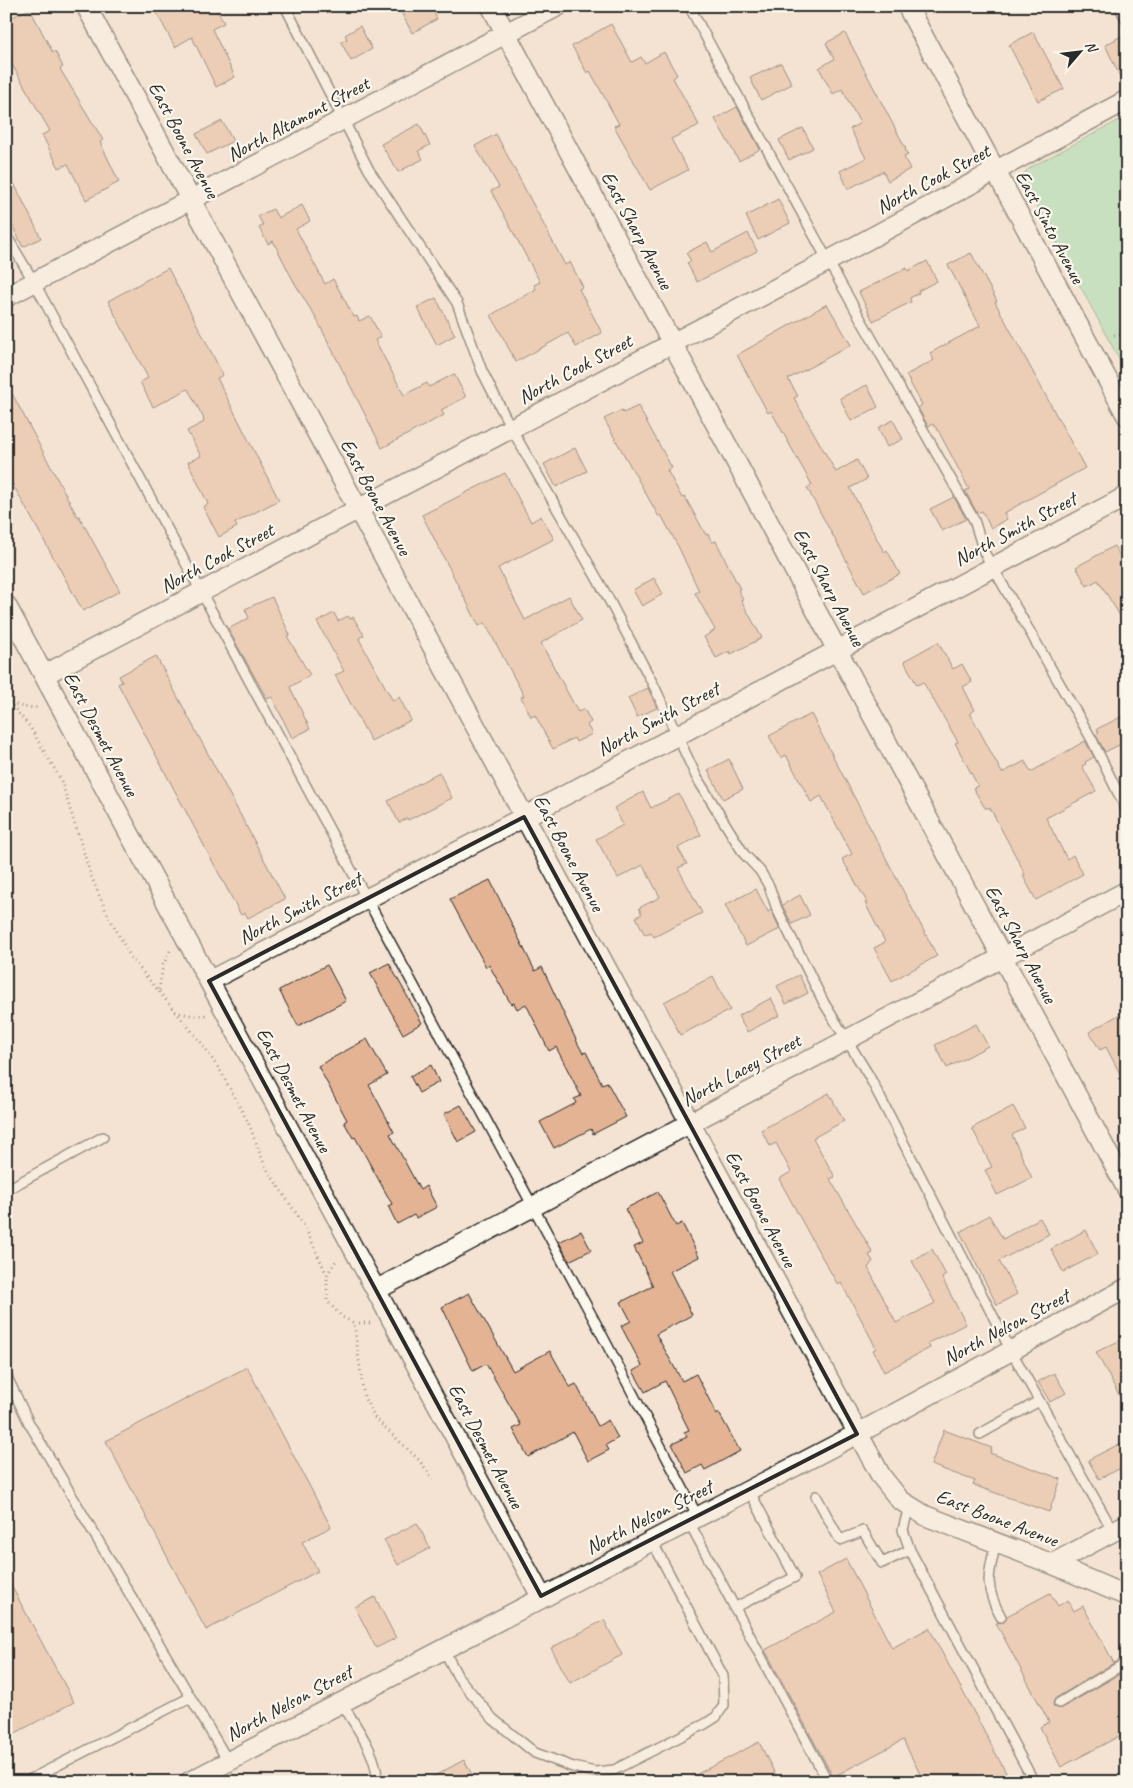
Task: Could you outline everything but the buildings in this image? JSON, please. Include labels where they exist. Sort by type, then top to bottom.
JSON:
[{"type":"street","name":"East Boone Avenue","points":[[86,6],[881,1476],[896,1495],[909,1506],[926,1516],[1052,1564],[1127,1596]]},
{"type":"street","name":"East Sharp Avenue","points":[[491,6],[1127,1189]]},
{"type":"street","name":"North Altamont Street","points":[[6,297],[192,201],[558,6]]},
{"type":"street","name":"East Sinto Avenue","points":[[907,6],[994,172],[1127,416]]},
{"type":"street","name":"North Cook Street","points":[[44,674],[828,261],[1127,100]]},
{"type":"street","name":"North Smith Street","points":[[209,981],[524,817],[991,566],[1127,496]]},
{"type":"street","name":"East Desmet Avenue","points":[[6,605],[541,1596]]},
{"type":"street","name":"North Lacey Street","points":[[376,1290],[530,1206],[1127,891]]},
{"type":"street","name":"North Nelson Street","points":[[189,1782],[541,1596],[652,1541],[857,1434],[1010,1349],[1127,1288]]},
{"type":"street","points":[[1052,1564],[1120,1527]]},
{"type":"lane","points":[[285,6],[368,170],[457,303],[482,370],[511,428],[602,588],[655,688],[697,778],[720,816],[769,886],[778,909],[824,1003],[869,1076],[1039,1402],[1120,1527]]},
{"type":"lane","points":[[689,6],[828,261],[974,520],[984,552],[991,566],[1091,738],[1127,811]]},
{"type":"lane","points":[[1119,6],[1127,21]]},
{"type":"lane","points":[[6,235],[34,282],[530,1206],[592,1316],[693,1519],[734,1608],[828,1782]]},
{"type":"lane","points":[[6,1190],[103,1137]]},
{"type":"lane","points":[[6,1375],[29,1422],[189,1698],[228,1761]]},
{"type":"lane","points":[[980,1434],[1039,1402]]},
{"type":"lane","points":[[734,1608],[795,1577],[750,1490]]},
{"type":"lane","points":[[816,1496],[840,1540],[863,1531],[882,1563],[910,1550]]},
{"type":"lane","points":[[909,1506],[902,1530],[910,1550],[1034,1782]]},
{"type":"lane","points":[[443,1648],[458,1677],[493,1719],[535,1753],[573,1768],[595,1772],[614,1770],[689,1732],[716,1717],[724,1705],[723,1676],[652,1541]]},
{"type":"lane","points":[[996,1543],[989,1571],[990,1597],[1001,1617]]},
{"type":"lane","points":[[1059,1703],[1127,1662]]},
{"type":"lane","points":[[25,1782],[189,1698]]},
{"type":"lane","points":[[341,1702],[374,1760],[378,1773],[376,1782]]},
{"type":"path","points":[[1114,336],[1127,335]]},
{"type":"path","points":[[6,698],[30,728],[61,780],[91,876],[106,911],[131,958],[200,1041],[221,1072],[248,1122],[265,1166],[305,1226],[327,1275],[327,1301],[342,1318],[354,1323],[364,1396],[375,1418],[419,1460],[433,1479]]},
{"type":"path","points":[[10,703],[36,709],[59,702]]},
{"type":"path","points":[[159,990],[159,976],[170,952],[187,939]]},
{"type":"path","points":[[175,1012],[195,1016],[225,1010]]},
{"type":"highlighted area","points":[[524,817],[857,1434],[541,1596],[209,981]]},
{"type":"green space","points":[[1127,116],[1127,374],[1023,179],[1024,173],[1031,167]]}]
